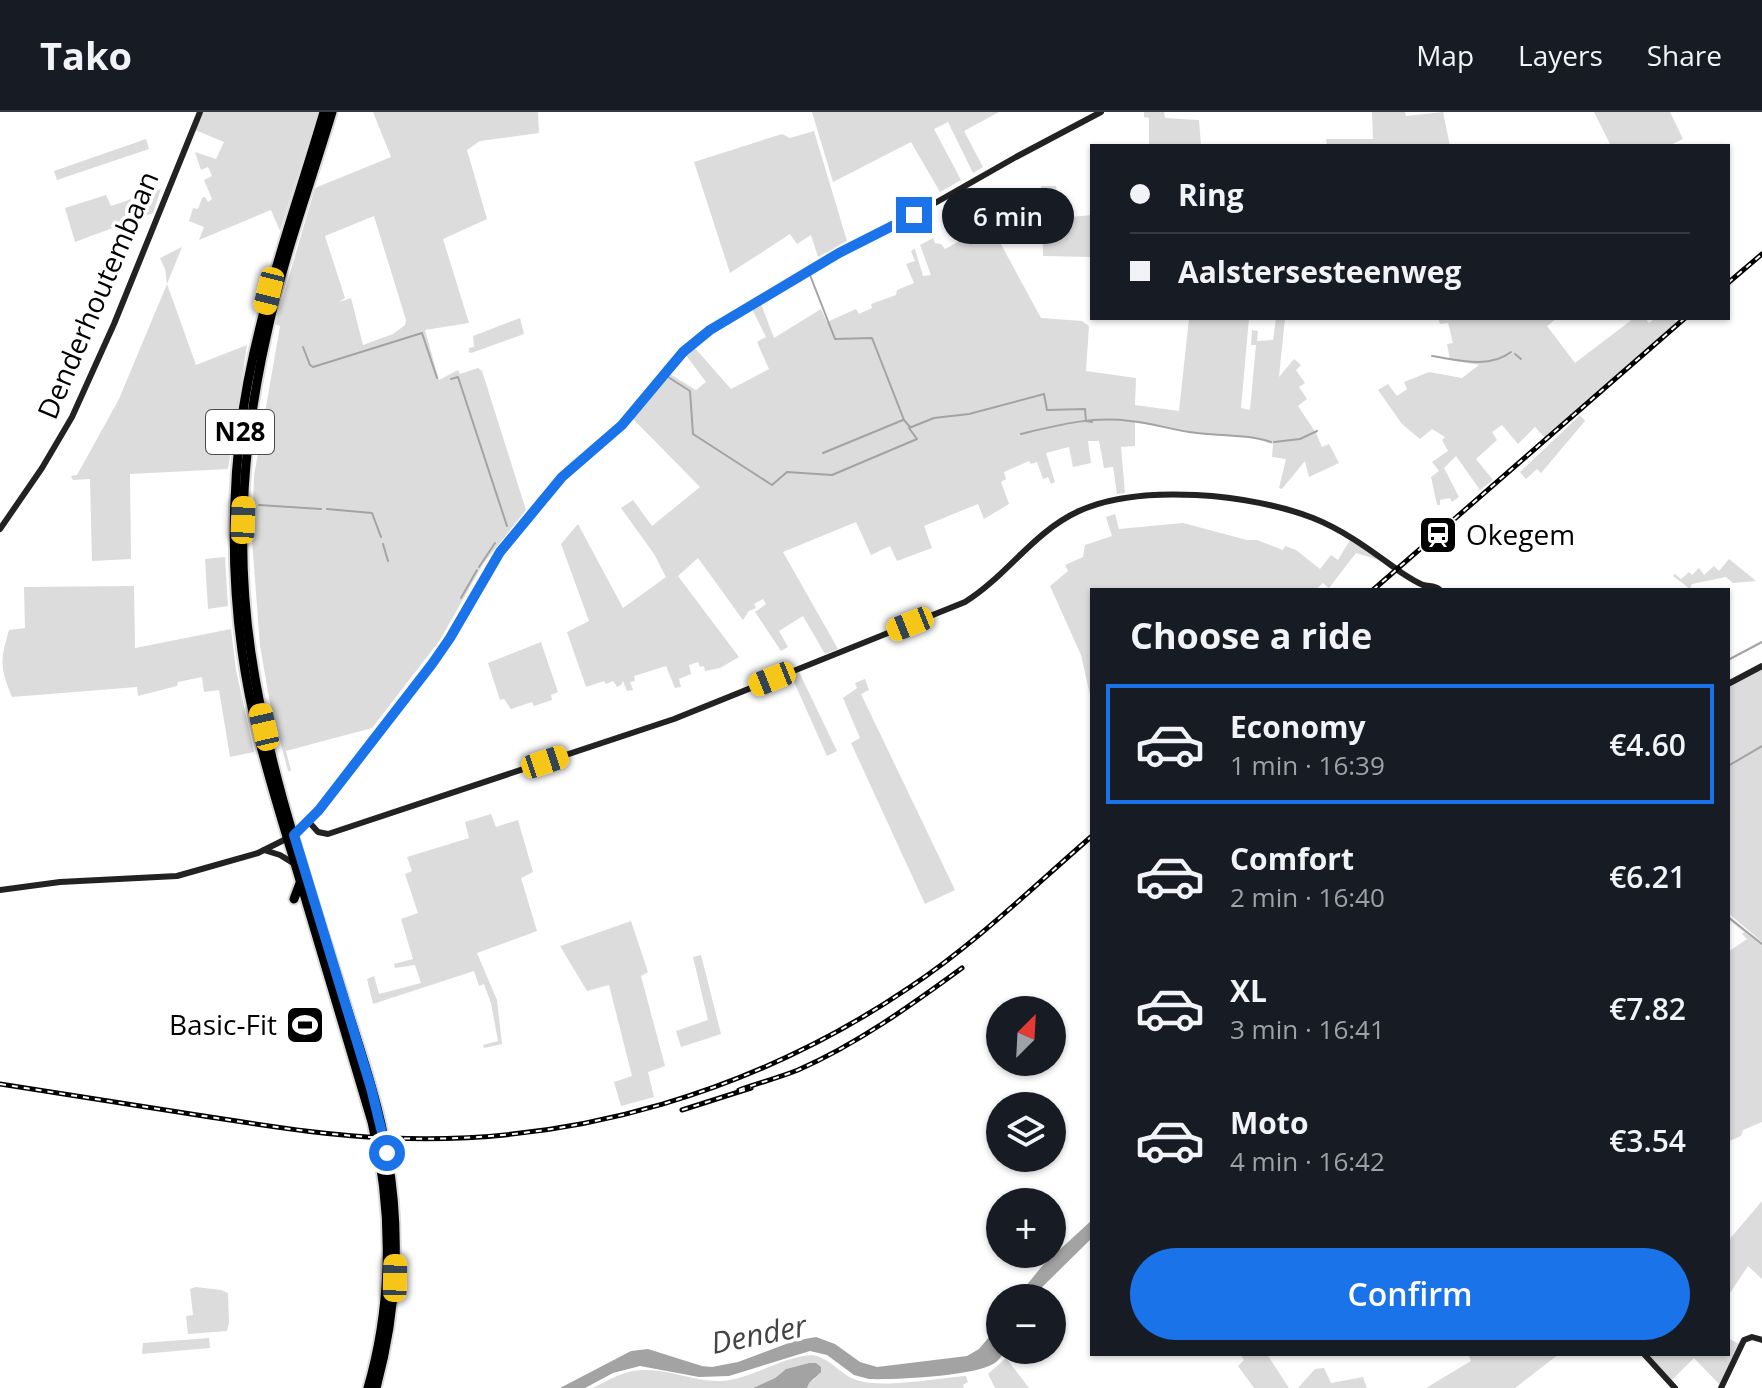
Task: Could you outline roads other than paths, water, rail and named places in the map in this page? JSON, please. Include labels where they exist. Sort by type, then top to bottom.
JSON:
[{"type":"highway","name":"N28","points":[[324,112],[260,327],[245,399],[236,489],[236,590],[242,649],[261,749],[371,1088],[394,1203],[395,1278],[389,1331],[376,1388]]},
{"type":"highway","name":"N28","points":[[332,112],[267,329],[253,400],[244,487],[243,564],[250,648],[259,704],[289,819],[295,863],[305,883],[299,903],[383,1154],[387,1278],[381,1330],[368,1388]]},
{"type":"highway","points":[[305,883],[322,891]]},
{"type":"main road","name":"Denderhoutembaan","points":[[0,529],[72,417],[114,324],[200,112]]},
{"type":"main road","points":[[0,890],[60,882],[177,876],[264,850],[290,837],[309,822],[445,645],[500,552],[562,477],[622,425],[695,341],[839,253],[1101,112]]},
{"type":"main road","points":[[289,819],[309,822],[318,832],[328,834],[674,719],[965,602],[986,589],[1054,525],[1077,512],[1113,499],[1143,495],[1203,496],[1311,517],[1354,540],[1402,573],[1436,588]]},
{"type":"main road","points":[[1730,683],[1762,666]]},
{"type":"main road","points":[[264,850],[295,863]]},
{"type":"main road","points":[[1721,1388],[1744,1340],[1752,1337],[1762,1340]]},
{"type":"main road","points":[[1646,1356],[1675,1388]]},
{"type":"waterway","points":[[810,275],[835,339],[872,338],[904,420],[910,427]]},
{"type":"waterway","points":[[303,347],[313,367],[422,333],[437,378]]},
{"type":"waterway","points":[[1432,356],[1483,362],[1511,352]]},
{"type":"waterway","points":[[1515,354],[1521,359]]},
{"type":"waterway","points":[[451,379],[458,377],[507,526]]},
{"type":"waterway","points":[[668,377],[690,391],[693,434],[772,485],[787,472],[832,475],[917,439],[909,428],[934,418],[969,414],[1044,394],[1047,410],[1085,409],[1086,421],[1092,422]]},
{"type":"waterway","points":[[823,453],[903,420]]},
{"type":"waterway","points":[[1021,434],[1075,422],[1116,420],[1271,442]]},
{"type":"waterway","points":[[1274,442],[1300,439],[1317,431]]},
{"type":"waterway","points":[[259,505],[321,509]]},
{"type":"waterway","points":[[327,509],[372,513],[381,537]]},
{"type":"waterway","points":[[479,567],[495,543]]},
{"type":"waterway","points":[[383,544],[388,561]]},
{"type":"waterway","points":[[461,598],[477,570]]},
{"type":"waterway","points":[[1730,659],[1762,642]]},
{"type":"waterway","points":[[1730,765],[1762,746]]},
{"type":"waterway","points":[[1730,919],[1762,944]]},
{"type":"railway","points":[[1730,281],[1762,254]]},
{"type":"railway","points":[[1375,588],[1683,320]]},
{"type":"railway","points":[[0,1084],[277,1127],[367,1137],[459,1138],[528,1132],[596,1121],[662,1104],[727,1082],[791,1055],[852,1023],[958,952],[1090,838]]},
{"type":"railway","points":[[739,1090],[798,1070],[841,1048],[903,1010],[962,968]]},
{"type":"railway","points":[[682,1110],[751,1088]]},
{"type":"place","name":"Okegem","points":[[1438,535]]},
{"type":"place","name":"Basic-Fit","points":[[305,1025]]},
{"type":"water label","name":"Dender","points":[[759,1335]]}]
